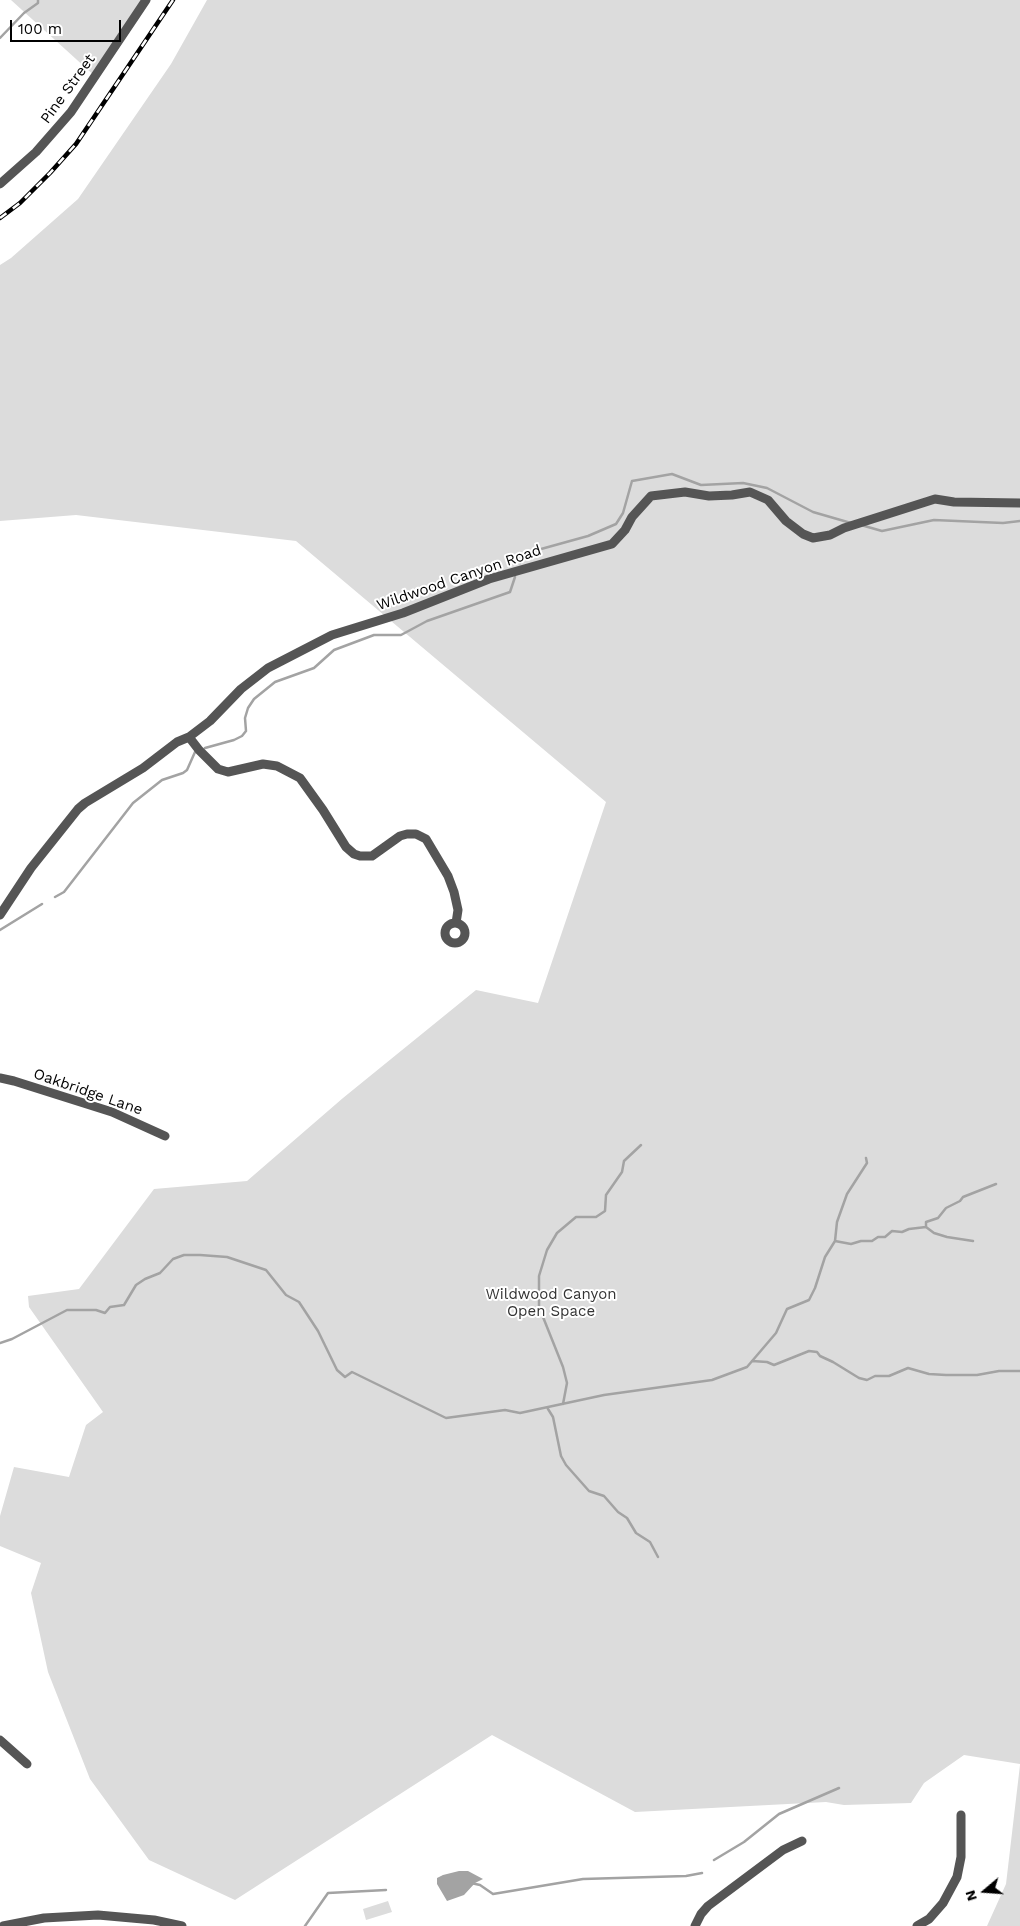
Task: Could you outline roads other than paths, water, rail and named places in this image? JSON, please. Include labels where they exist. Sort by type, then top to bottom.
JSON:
[{"type":"street","name":"Pine Street","points":[[0,184],[36,152],[71,112],[146,0]]},
{"type":"street","name":"Wildwood Canyon Road","points":[[0,915],[31,868],[78,809],[143,768],[177,742],[189,737],[210,721],[241,689],[280,661],[332,635],[403,613],[489,579],[612,544],[625,530],[632,517],[650,496],[685,492],[709,496],[750,492],[768,500],[786,521],[803,534],[813,538],[830,535],[849,526],[935,499],[1020,503]]},
{"type":"street","points":[[189,737],[218,769],[228,772],[263,764],[277,766],[296,775],[323,810],[346,847],[354,854],[372,856],[400,836],[407,834],[416,834],[426,839],[448,876],[454,892],[458,910],[456,923]]},
{"type":"street","name":"Oakbridge Lane","points":[[0,1078],[112,1112],[165,1136]]},
{"type":"street","points":[[0,1740],[27,1764]]},
{"type":"street","points":[[917,1926],[929,1919],[943,1903],[957,1877],[961,1857],[960,1815]]},
{"type":"street","points":[[695,1926],[701,1914],[708,1906],[783,1850],[802,1841]]},
{"type":"street","points":[[3,1926],[44,1918],[98,1915],[154,1920],[182,1926]]},
{"type":"waterway","points":[[0,38],[24,13],[38,3],[38,0]]},
{"type":"waterway","points":[[520,563],[523,554],[588,536],[616,524],[623,513],[632,481],[672,474],[701,485],[743,483],[767,488],[813,512],[851,523]]},
{"type":"waterway","points":[[861,525],[882,531],[934,520],[1003,523],[1020,521]]},
{"type":"waterway","points":[[205,748],[242,736],[246,731],[245,718],[248,708],[254,699],[275,682],[314,668],[334,650],[374,635],[401,635],[427,621],[510,592],[515,577]]},
{"type":"waterway","points":[[55,897],[64,892],[133,803],[162,780],[187,770],[195,752]]},
{"type":"waterway","points":[[0,930],[42,904]]},
{"type":"waterway","points":[[563,1404],[567,1383],[563,1367],[539,1307],[539,1276],[547,1250],[557,1233],[576,1217],[596,1217],[605,1211],[606,1195],[622,1172],[624,1161],[641,1145]]},
{"type":"waterway","points":[[835,1241],[837,1222],[847,1194],[867,1163],[866,1158]]},
{"type":"waterway","points":[[926,1227],[926,1222],[938,1218],[946,1208],[960,1201],[963,1197],[996,1184]]},
{"type":"waterway","points":[[0,1343],[12,1339],[67,1310],[96,1310],[105,1313],[110,1307],[124,1305],[136,1285],[160,1273],[173,1259],[184,1255],[227,1257],[266,1270],[286,1295],[299,1302],[318,1331],[337,1370],[345,1377],[352,1372],[446,1418],[505,1410],[520,1413],[604,1395],[712,1380],[747,1367],[776,1333],[787,1309],[809,1300],[825,1257],[835,1241],[851,1244],[861,1241],[872,1241],[878,1237],[885,1237],[892,1231],[902,1232],[909,1229],[926,1227],[934,1233],[947,1237],[973,1241]]},
{"type":"waterway","points":[[752,1361],[767,1362],[774,1365],[809,1351],[817,1352],[820,1356],[859,1378],[867,1380],[875,1376],[889,1376],[908,1368],[929,1374],[946,1375],[977,1375],[999,1371],[1020,1371]]},
{"type":"waterway","points":[[548,1409],[553,1417],[561,1456],[566,1465],[589,1491],[604,1496],[618,1512],[627,1518],[636,1533],[650,1542],[658,1557]]},
{"type":"waterway","points":[[714,1860],[744,1842],[779,1814],[839,1788]]},
{"type":"waterway","points":[[471,1883],[480,1885],[493,1894],[583,1879],[686,1876],[702,1873]]},
{"type":"waterway","points":[[305,1926],[328,1893],[386,1890]]},
{"type":"railway","points":[[0,218],[20,203],[76,144],[173,0]]},
{"type":"park label","name":"Wildwood Canyon Open Space","points":[[551,1304]]}]
